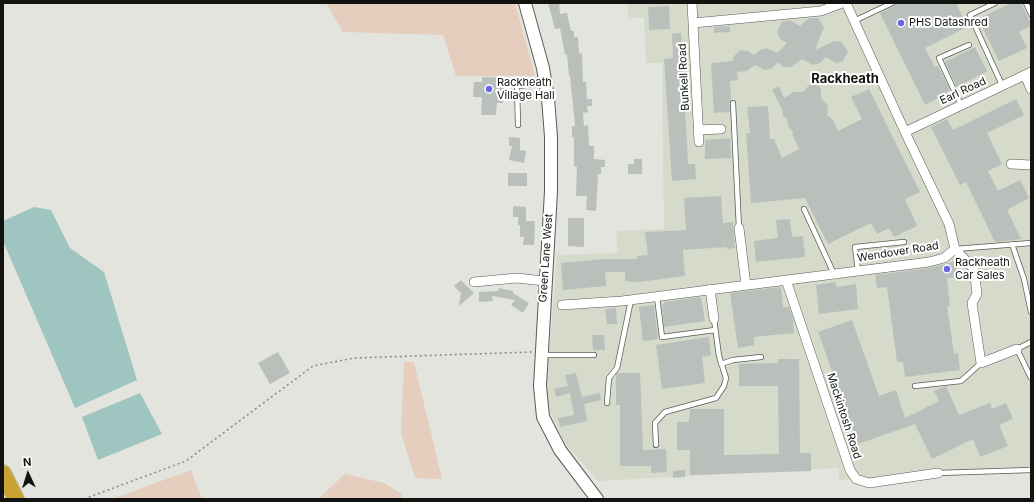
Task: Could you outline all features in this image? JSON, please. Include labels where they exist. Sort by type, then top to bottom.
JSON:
[{"type":"highway","points":[[3,473],[16,499]]},
{"type":"street","name":"Green Lane West","points":[[525,3],[537,40],[546,83],[551,137],[551,191],[544,281],[540,386],[543,417],[560,450],[597,499]]},
{"type":"street","name":"Bunkell Road","points":[[692,3],[699,142]]},
{"type":"street","points":[[693,23],[821,11],[842,3]]},
{"type":"street","name":"Wendover Road","points":[[562,305],[626,301],[929,262],[944,258],[955,249],[949,224],[846,3]]},
{"type":"street","points":[[1028,73],[1031,89]]},
{"type":"street","name":"Earl Road","points":[[905,132],[1028,73]]},
{"type":"street","points":[[698,130],[721,129]]},
{"type":"street","points":[[1011,164],[1031,165]]},
{"type":"street","points":[[739,228],[746,285]]},
{"type":"street","points":[[955,249],[974,269],[977,294],[972,303],[981,363],[1017,348]]},
{"type":"street","points":[[474,282],[484,286],[517,278],[544,281]]},
{"type":"street","name":"Mackintosh Road","points":[[786,280],[850,470],[856,479],[868,483],[938,473]]},
{"type":"street","points":[[710,289],[714,319]]},
{"type":"lane","points":[[854,21],[892,3]]},
{"type":"lane","points":[[996,3],[970,15],[1002,86]]},
{"type":"lane","points":[[1026,3],[1031,14]]},
{"type":"lane","points":[[961,105],[939,58],[969,45]]},
{"type":"lane","points":[[518,125],[517,86],[546,83]]},
{"type":"lane","points":[[733,103],[739,228]]},
{"type":"lane","points":[[804,209],[834,274]]},
{"type":"lane","points":[[858,271],[855,247],[904,242]]},
{"type":"lane","points":[[955,249],[1031,243]]},
{"type":"lane","points":[[1012,244],[1024,280],[1031,312]]},
{"type":"lane","points":[[657,296],[662,337],[715,330]]},
{"type":"lane","points":[[607,403],[609,378],[617,368],[626,301]]},
{"type":"lane","points":[[656,445],[655,423],[665,412],[716,398],[724,386],[726,378],[721,364],[714,319]]},
{"type":"lane","points":[[1031,342],[1017,348],[1031,378]]},
{"type":"lane","points":[[541,353],[594,354]]},
{"type":"lane","points":[[721,364],[733,360],[761,357]]},
{"type":"lane","points":[[915,386],[961,381],[981,363]]},
{"type":"lane","points":[[938,473],[1031,470]]},
{"type":"path","points":[[84,499],[186,461],[313,366],[354,358],[541,353]]},
{"type":"shaded area","points":[[326,3],[515,3],[535,76],[456,76],[443,35],[343,32]]},
{"type":"shaded area","points":[[628,3],[1031,3],[1031,473],[839,480],[839,468],[598,481],[564,442],[549,409],[547,388],[557,255],[618,253],[616,231],[664,229],[662,63],[646,63],[644,18],[628,17]]},
{"type":"shaded area","points":[[404,362],[414,362],[442,479],[415,478],[401,433]]},
{"type":"shaded area","points":[[191,470],[202,499],[112,499]]},
{"type":"shaded area","points":[[345,474],[384,483],[402,494],[401,499],[318,499]]},
{"type":"water","points":[[34,207],[51,210],[70,248],[104,272],[137,380],[75,408],[3,241],[3,221]]},
{"type":"water","points":[[140,393],[162,434],[98,460],[82,417]]},
{"type":"building","points":[[548,3],[559,3],[560,14],[567,13],[571,31],[574,31],[574,37],[578,37],[579,54],[582,53],[583,82],[586,82],[587,99],[592,99],[592,106],[587,106],[588,112],[583,113],[584,126],[588,125],[589,146],[594,146],[594,159],[605,160],[605,167],[601,167],[601,174],[598,174],[596,211],[586,210],[587,196],[576,196],[577,167],[574,166],[574,137],[572,137],[572,126],[575,126],[567,54],[565,55],[560,28],[555,29]]},
{"type":"building","points":[[896,3],[956,3],[967,27],[925,48],[935,67],[938,66],[950,90],[947,92],[948,93],[925,105],[880,13],[894,6]]},
{"type":"building","points":[[1011,3],[1021,3],[1031,24],[1031,26],[1019,32],[1027,48],[999,61],[978,19]]},
{"type":"building","points":[[669,6],[670,29],[649,30],[648,7]]},
{"type":"building","points":[[809,18],[818,18],[824,27],[815,50],[834,41],[841,42],[848,51],[843,61],[836,63],[826,57],[820,63],[813,65],[802,59],[791,67],[784,67],[778,62],[772,68],[765,70],[755,65],[747,71],[737,72],[738,80],[730,81],[730,112],[714,113],[711,63],[732,61],[735,55],[741,50],[748,51],[754,55],[760,50],[767,48],[777,53],[787,43],[780,39],[777,32],[782,22],[789,20],[800,26]]},
{"type":"building","points":[[730,26],[730,32],[714,33],[714,27]]},
{"type":"building","points":[[681,33],[688,164],[695,164],[696,179],[672,181],[664,59],[673,58],[672,34]]},
{"type":"building","points":[[975,47],[987,71],[957,87],[945,62]]},
{"type":"building","name":"Rackheath Village Hall","points":[[482,77],[504,78],[503,103],[497,103],[496,115],[481,115],[482,97],[473,97],[474,82],[482,82]]},
{"type":"building","points":[[810,84],[817,84],[821,89],[821,98],[828,105],[827,115],[833,120],[838,131],[862,119],[851,97],[869,89],[920,192],[905,199],[917,226],[894,237],[889,228],[877,234],[871,223],[828,244],[805,198],[751,203],[746,133],[750,133],[747,107],[768,106],[770,139],[774,139],[782,158],[799,149],[792,134],[794,133],[788,126],[787,119],[783,116],[782,109],[772,90],[779,86],[784,98],[794,92],[803,92]]},
{"type":"building","points":[[1016,99],[1024,115],[987,133],[1002,164],[988,171],[998,191],[1020,180],[1029,198],[1007,210],[1021,239],[995,242],[966,182],[960,185],[931,127],[947,119],[953,130]]},
{"type":"building","points":[[509,137],[520,138],[520,150],[526,151],[524,163],[509,160],[512,146],[509,146]]},
{"type":"building","points":[[730,138],[731,158],[705,159],[705,140]]},
{"type":"building","points":[[634,159],[642,159],[642,174],[628,174],[628,164],[634,164]]},
{"type":"building","points":[[508,173],[527,173],[527,186],[508,186]]},
{"type":"building","points":[[721,196],[723,223],[733,222],[735,248],[727,249],[726,247],[683,250],[685,276],[639,282],[625,281],[625,272],[605,272],[606,286],[563,290],[561,263],[604,259],[637,259],[637,256],[648,255],[645,232],[686,230],[684,198]]},
{"type":"building","points":[[513,206],[526,207],[526,221],[535,221],[534,245],[523,245],[524,237],[520,237],[520,225],[518,225],[518,217],[513,217]]},
{"type":"building","points":[[568,218],[584,218],[584,247],[568,246]]},
{"type":"building","points":[[790,219],[792,237],[803,236],[805,257],[756,262],[754,241],[778,238],[776,220]]},
{"type":"building","points":[[956,261],[959,277],[947,278],[950,306],[947,306],[954,354],[958,353],[960,370],[905,377],[903,362],[897,362],[887,287],[877,288],[875,275],[930,268]]},
{"type":"building","points":[[461,280],[474,293],[459,306],[461,293],[454,286]]},
{"type":"building","points":[[835,282],[837,287],[856,284],[858,309],[819,314],[816,285]]},
{"type":"building","points":[[781,287],[783,307],[789,307],[793,318],[794,333],[754,337],[754,345],[738,348],[730,293]]},
{"type":"building","points":[[499,288],[513,291],[513,293],[529,303],[523,313],[511,305],[515,300],[492,296],[493,301],[479,302],[479,292],[498,291]]},
{"type":"building","points":[[701,297],[705,321],[664,327],[662,304],[664,304],[664,302]]},
{"type":"building","points":[[654,305],[658,339],[643,341],[639,307]]},
{"type":"building","points":[[616,308],[617,324],[607,324],[605,309]]},
{"type":"building","points":[[852,320],[879,396],[896,390],[905,418],[939,401],[934,391],[946,386],[959,415],[990,403],[992,409],[1006,403],[1013,419],[999,425],[1008,446],[980,457],[973,439],[932,459],[915,424],[858,444],[818,332]]},
{"type":"building","points":[[592,335],[604,335],[605,350],[593,350]]},
{"type":"building","points":[[709,337],[711,355],[702,357],[705,383],[662,389],[656,345]]},
{"type":"building","points":[[278,352],[290,373],[270,384],[258,363]]},
{"type":"building","points":[[778,359],[799,359],[800,453],[811,453],[811,471],[690,475],[690,450],[677,450],[677,422],[689,422],[690,409],[724,409],[724,455],[779,454],[778,386],[739,386],[739,364],[778,363]]},
{"type":"building","points":[[576,373],[582,397],[600,393],[601,400],[584,404],[587,421],[560,427],[558,418],[574,415],[570,393],[556,397],[554,389],[568,386],[565,375]]},
{"type":"building","points":[[617,373],[640,373],[643,450],[666,449],[667,472],[651,473],[651,466],[620,466],[620,405],[616,405]]},
{"type":"building","points":[[685,470],[685,477],[673,478],[673,471]]},
{"type":"place","name":"PHS Datashred","points":[[901,23]]},
{"type":"place","name":"Rackheath Village Hall","points":[[489,89]]},
{"type":"place","name":"Rackheath Car Sales","points":[[947,269]]},
{"type":"district","name":"Rackheath","points":[[845,79]]}]
